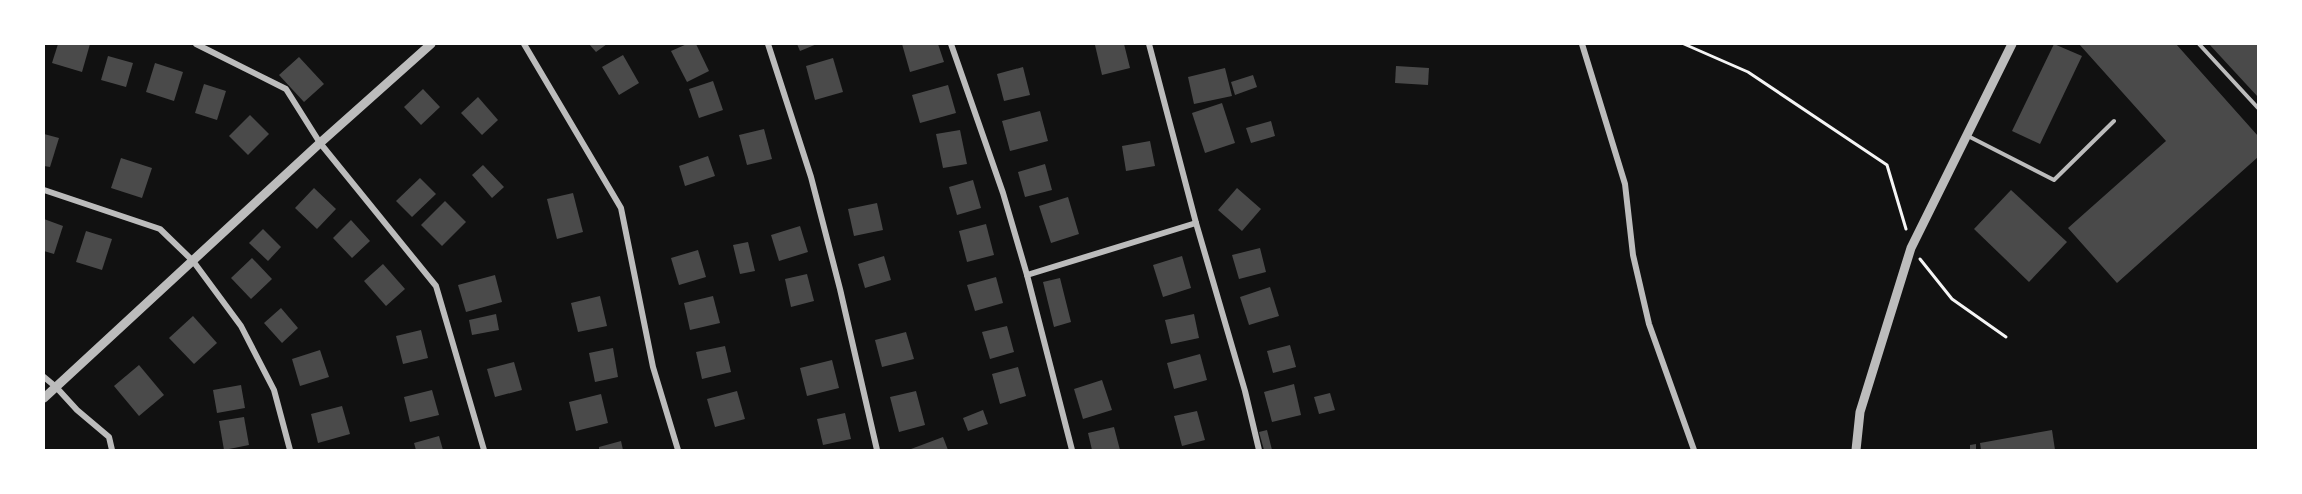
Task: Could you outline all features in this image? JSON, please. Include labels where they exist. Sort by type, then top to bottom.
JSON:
[{"type":"street","points":[[196,44],[286,89],[320,143],[436,286],[484,450]]},
{"type":"street","points":[[44,398],[320,143],[431,44]]},
{"type":"street","points":[[524,44],[621,208],[653,367],[678,450]]},
{"type":"street","points":[[768,44],[811,177],[840,289],[877,450]]},
{"type":"street","points":[[951,44],[1003,193],[1028,275],[1072,450]]},
{"type":"street","points":[[1149,44],[1196,223],[1260,450]]},
{"type":"street","points":[[1582,44],[1625,184],[1633,255],[1649,324],[1694,450]]},
{"type":"street","points":[[1856,450],[1860,412],[1911,248],[2012,44]]},
{"type":"street","points":[[44,190],[160,229],[193,261],[241,326],[274,390],[290,450]]},
{"type":"street","points":[[1028,275],[1196,223]]},
{"type":"street","points":[[44,377],[77,410],[109,437],[112,450]]},
{"type":"lane","points":[[2199,44],[2259,108]]},
{"type":"lane","points":[[1967,135],[2054,180],[2114,121]]},
{"type":"path","points":[[1684,44],[1748,72],[1887,165],[1911,248],[1952,299],[2006,337]]},
{"type":"building","points":[[58,44],[90,44],[82,72],[52,63]]},
{"type":"building","points":[[589,44],[607,44],[596,52]]},
{"type":"building","points":[[687,44],[696,44],[709,71],[687,82],[671,51]]},
{"type":"building","points":[[797,44],[817,44],[800,51]]},
{"type":"building","points":[[902,44],[938,44],[944,62],[910,72]]},
{"type":"building","points":[[1124,44],[1130,68],[1102,75],[1095,45]]},
{"type":"building","points":[[2054,44],[2082,56],[2040,144],[2012,131]]},
{"type":"building","points":[[2079,44],[2176,44],[2258,136],[2258,157],[2117,283],[2068,228],[2166,141]]},
{"type":"building","points":[[2209,44],[2258,44],[2258,97]]},
{"type":"building","points":[[623,55],[639,83],[619,95],[602,67]]},
{"type":"building","points":[[108,56],[133,63],[126,87],[101,80]]},
{"type":"building","points":[[299,57],[324,84],[304,102],[279,75]]},
{"type":"building","points":[[833,58],[843,92],[815,100],[806,66]]},
{"type":"building","points":[[155,63],[183,72],[174,101],[146,92]]},
{"type":"building","points":[[1396,66],[1429,68],[1428,85],[1395,83]]},
{"type":"building","points":[[1023,67],[1030,95],[1004,101],[997,74]]},
{"type":"building","points":[[1225,68],[1232,96],[1194,104],[1188,77]]},
{"type":"building","points":[[1253,75],[1257,87],[1235,95],[1231,82]]},
{"type":"building","points":[[713,81],[723,110],[699,118],[689,89]]},
{"type":"building","points":[[204,84],[226,91],[217,120],[195,113]]},
{"type":"building","points":[[948,85],[956,113],[920,123],[912,95]]},
{"type":"building","points":[[423,89],[440,107],[421,125],[404,107]]},
{"type":"building","points":[[478,97],[498,120],[482,135],[461,113]]},
{"type":"building","points":[[1222,103],[1235,143],[1205,153],[1192,113]]},
{"type":"building","points":[[1040,111],[1048,141],[1010,151],[1002,121]]},
{"type":"building","points":[[250,115],[269,134],[248,155],[229,136]]},
{"type":"building","points":[[1271,121],[1275,136],[1251,143],[1246,128]]},
{"type":"building","points":[[764,129],[772,159],[747,165],[739,135]]},
{"type":"building","points":[[960,130],[967,164],[943,168],[936,134]]},
{"type":"building","points":[[44,134],[59,138],[50,167],[44,166]]},
{"type":"building","points":[[1150,141],[1155,166],[1126,171],[1122,146]]},
{"type":"building","points":[[708,156],[715,176],[685,186],[679,166]]},
{"type":"building","points":[[121,158],[152,168],[142,198],[111,188]]},
{"type":"building","points":[[1045,164],[1052,190],[1025,197],[1018,172]]},
{"type":"building","points":[[483,165],[504,187],[492,198],[472,175]]},
{"type":"building","points":[[420,178],[436,194],[412,217],[396,201]]},
{"type":"building","points":[[973,180],[981,208],[957,215],[949,187]]},
{"type":"building","points":[[314,188],[336,209],[317,229],[295,208]]},
{"type":"building","points":[[1237,188],[1261,209],[1242,231],[1218,210]]},
{"type":"building","points":[[2011,190],[2067,242],[2029,282],[1974,229]]},
{"type":"building","points":[[573,193],[583,232],[557,239],[547,199]]},
{"type":"building","points":[[1068,197],[1079,234],[1051,243],[1039,206]]},
{"type":"building","points":[[445,201],[466,222],[442,246],[421,225]]},
{"type":"building","points":[[877,203],[883,230],[854,236],[848,209]]},
{"type":"building","points":[[44,219],[63,226],[54,254],[44,251]]},
{"type":"building","points":[[351,220],[370,241],[352,258],[333,238]]},
{"type":"building","points":[[986,224],[994,255],[967,262],[959,231]]},
{"type":"building","points":[[800,226],[808,252],[779,261],[771,235]]},
{"type":"building","points":[[263,229],[281,247],[268,261],[249,243]]},
{"type":"building","points":[[86,231],[112,239],[102,270],[76,262]]},
{"type":"building","points":[[748,242],[755,271],[740,274],[733,245]]},
{"type":"building","points":[[1260,248],[1266,272],[1239,279],[1232,255]]},
{"type":"building","points":[[698,250],[706,277],[679,285],[671,258]]},
{"type":"building","points":[[884,256],[891,280],[865,288],[858,264]]},
{"type":"building","points":[[1182,256],[1191,288],[1163,297],[1153,265]]},
{"type":"building","points":[[252,258],[272,279],[251,299],[231,278]]},
{"type":"building","points":[[383,264],[405,289],[386,306],[364,281]]},
{"type":"building","points":[[807,274],[814,301],[791,307],[785,279]]},
{"type":"building","points":[[495,275],[502,302],[466,312],[458,285]]},
{"type":"building","points":[[996,277],[1003,303],[975,311],[967,285]]},
{"type":"building","points":[[1060,278],[1071,322],[1054,327],[1043,282]]},
{"type":"building","points":[[1270,287],[1279,316],[1249,325],[1240,297]]},
{"type":"building","points":[[600,296],[607,326],[578,332],[571,303]]},
{"type":"building","points":[[713,296],[720,323],[690,330],[684,303]]},
{"type":"building","points":[[281,308],[298,328],[282,343],[264,323]]},
{"type":"building","points":[[496,314],[499,330],[472,335],[469,320]]},
{"type":"building","points":[[1194,314],[1199,338],[1171,344],[1165,320]]},
{"type":"building","points":[[193,316],[217,343],[194,364],[169,338]]},
{"type":"building","points":[[1007,326],[1014,352],[990,359],[982,332]]},
{"type":"building","points":[[421,330],[428,358],[403,364],[396,336]]},
{"type":"building","points":[[906,332],[914,359],[882,367],[875,340]]},
{"type":"building","points":[[1290,345],[1296,367],[1273,373],[1267,351]]},
{"type":"building","points":[[725,346],[731,372],[702,379],[696,352]]},
{"type":"building","points":[[613,348],[618,377],[595,382],[589,353]]},
{"type":"building","points":[[320,350],[329,377],[300,386],[292,359]]},
{"type":"building","points":[[1200,354],[1207,380],[1174,389],[1167,363]]},
{"type":"building","points":[[832,360],[839,388],[807,396],[800,368]]},
{"type":"building","points":[[514,362],[522,390],[495,397],[487,369]]},
{"type":"building","points":[[139,365],[164,395],[139,416],[114,386]]},
{"type":"building","points":[[1018,367],[1026,396],[1000,404],[992,374]]},
{"type":"building","points":[[1102,380],[1112,410],[1083,419],[1074,389]]},
{"type":"building","points":[[1294,384],[1301,415],[1272,422],[1264,392]]},
{"type":"building","points":[[241,385],[245,408],[217,413],[213,390]]},
{"type":"building","points":[[432,390],[439,415],[410,422],[404,397]]},
{"type":"building","points":[[737,391],[745,419],[715,427],[707,399]]},
{"type":"building","points":[[916,391],[925,425],[899,432],[890,397]]},
{"type":"building","points":[[1330,393],[1335,410],[1319,414],[1314,397]]},
{"type":"building","points":[[601,394],[608,423],[576,431],[569,402]]},
{"type":"building","points":[[342,406],[350,434],[318,443],[311,414]]},
{"type":"building","points":[[983,410],[988,424],[968,431],[963,418]]},
{"type":"building","points":[[1197,411],[1205,440],[1182,446],[1174,416]]},
{"type":"building","points":[[845,413],[851,439],[823,445],[817,419]]},
{"type":"building","points":[[244,417],[249,445],[224,450],[219,421]]},
{"type":"building","points":[[1114,427],[1120,450],[1092,450],[1088,433]]},
{"type":"building","points":[[1267,430],[1272,450],[1264,450],[1259,432]]},
{"type":"building","points":[[2052,430],[2055,450],[1981,450],[1980,443]]},
{"type":"building","points":[[439,436],[443,450],[416,450],[414,443]]},
{"type":"building","points":[[943,437],[948,450],[911,449]]},
{"type":"building","points":[[621,441],[623,450],[599,450],[599,447]]},
{"type":"building","points":[[1976,444],[1976,450],[1970,450],[1970,445]]}]
